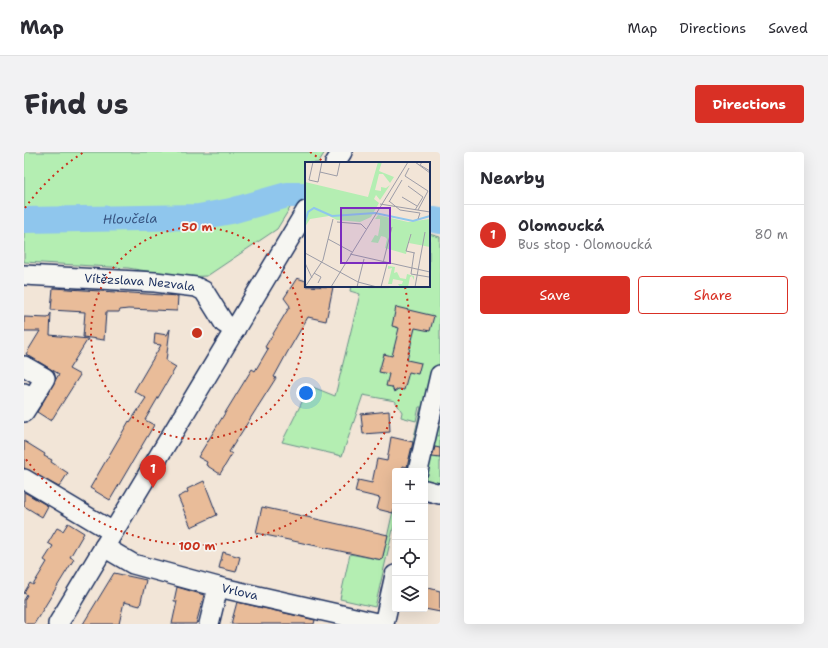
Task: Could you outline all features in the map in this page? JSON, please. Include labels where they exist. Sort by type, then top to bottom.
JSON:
[{"type":"street","points":[[337,162],[342,152]]},
{"type":"street","points":[[58,624],[305,213]]},
{"type":"street","name":"Vítězslava Nezvala","points":[[24,275],[155,282],[196,287],[204,291],[224,323],[235,330]]},
{"type":"street","points":[[24,366],[45,378],[27,401]]},
{"type":"street","points":[[419,468],[437,398],[440,375]]},
{"type":"street","name":"Vrlova","points":[[24,479],[108,539],[133,564],[336,619],[382,624]]},
{"type":"street","points":[[428,491],[440,494]]},
{"type":"street","points":[[382,624],[395,576]]},
{"type":"street","points":[[209,624],[218,586]]},
{"type":"green space","points":[[24,152],[325,152],[319,162],[305,162],[305,184],[277,229],[207,276],[183,277],[128,268],[24,262]]},
{"type":"green space","points":[[430,234],[440,237],[440,494],[428,491],[428,468],[407,468],[421,407],[419,407],[416,421],[401,417],[402,412],[395,401],[363,395],[342,456],[282,442],[310,386],[335,396],[360,294],[350,291],[351,287],[430,287]]},
{"type":"green space","points":[[392,515],[392,534],[375,607],[340,599],[350,554],[382,560]]},
{"type":"building","points":[[297,278],[305,281],[305,287],[333,287],[326,321],[308,317],[274,377],[276,378],[229,452],[232,454],[220,474],[206,465],[207,462],[198,457],[252,369],[255,371],[268,349],[265,347],[290,306],[284,298]]},
{"type":"building","points":[[53,288],[178,296],[177,311],[128,309],[120,310],[119,312],[106,312],[104,340],[83,337],[85,312],[51,310]]},
{"type":"building","points":[[396,307],[434,316],[430,331],[415,328],[407,360],[421,363],[418,374],[409,372],[404,390],[398,389],[394,392],[392,387],[386,386],[389,374],[379,372],[384,354],[392,356],[399,328],[392,326]]},
{"type":"building","points":[[51,313],[50,335],[88,339],[69,369],[80,375],[51,421],[37,412],[59,374],[26,354],[40,331],[24,331],[24,317],[48,318]]},
{"type":"building","points":[[170,329],[166,361],[176,367],[145,420],[154,425],[110,500],[90,488],[129,421],[130,422],[146,398],[134,391],[161,345],[154,344],[155,333],[167,335]]},
{"type":"building","points":[[389,411],[390,432],[363,434],[361,414]]},
{"type":"building","points":[[391,437],[413,442],[407,467],[403,466],[403,468],[392,468],[392,513],[377,509],[380,498],[355,492],[358,480],[372,483],[377,459],[387,461]]},
{"type":"building","points":[[24,441],[45,454],[44,456],[52,460],[51,462],[68,473],[59,487],[24,468]]},
{"type":"building","points":[[435,447],[440,448],[440,458],[432,457]]},
{"type":"building","points":[[204,481],[217,515],[191,527],[178,497],[188,492],[187,489]]},
{"type":"building","points":[[24,492],[48,506],[42,517],[24,506]]},
{"type":"building","points":[[262,507],[388,535],[382,560],[256,533]]},
{"type":"building","points":[[68,523],[84,533],[70,557],[74,559],[34,624],[24,624],[24,600],[27,595],[24,593],[30,583],[33,585],[47,562],[44,560],[53,546],[48,543],[57,528],[63,531]]},
{"type":"building","points":[[223,552],[240,557],[236,572],[219,568]]},
{"type":"building","points":[[114,573],[146,580],[140,606],[124,602],[119,624],[83,624]]},
{"type":"building","points":[[177,587],[204,595],[196,624],[172,624],[177,601],[174,601]]},
{"type":"building","points":[[428,588],[440,591],[440,612],[428,610]]},
{"type":"building","points":[[237,602],[315,620],[314,624],[231,624]]},
{"type":"waterway","name":"Hloučela","points":[[24,220],[199,217],[231,211],[287,195],[305,195]]},
{"type":"waterway","name":"Hloučela","points":[[430,219],[440,221]]},
{"type":"place","name":"Olomoucká","points":[[153,488]]}]
